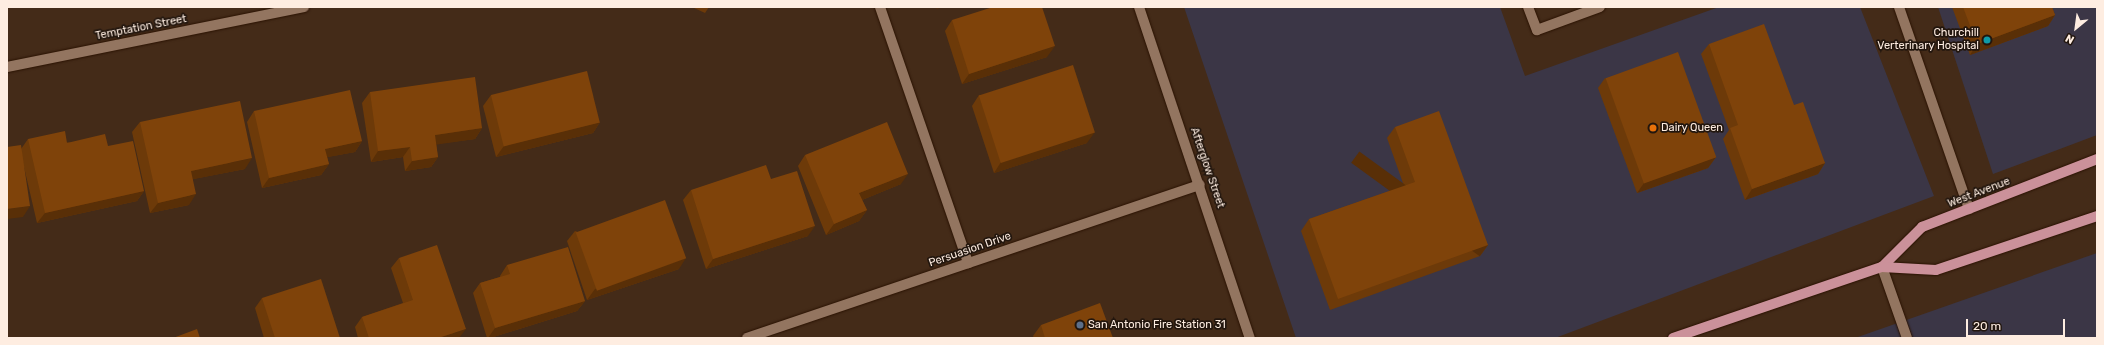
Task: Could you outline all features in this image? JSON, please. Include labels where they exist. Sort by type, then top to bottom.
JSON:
[{"type":"main road","name":"West Avenue","points":[[1882,267],[1922,227],[2097,159]]},
{"type":"main road","name":"West Avenue","points":[[1673,338],[1882,267],[1936,270],[2097,216]]},
{"type":"street","name":"Temptation Street","points":[[7,67],[304,7]]},
{"type":"street","points":[[880,7],[968,263]]},
{"type":"street","name":"Afterglow Street","points":[[1138,7],[1200,185],[1250,338]]},
{"type":"street","points":[[1528,7],[1537,30],[1600,7]]},
{"type":"street","points":[[1899,7],[1969,209]]},
{"type":"street","name":"Persuasion Drive","points":[[747,338],[1200,185]]},
{"type":"street","points":[[1882,267],[1907,338]]},
{"type":"shaded area","points":[[1184,7],[1500,7],[1525,76],[1719,7],[1860,7],[1934,196],[1555,338],[1296,338]]},
{"type":"shaded area","points":[[1938,7],[2097,7],[2097,135],[1993,174]]},
{"type":"shaded area","points":[[2097,253],[2097,338],[1855,338]]},
{"type":"building","points":[[993,7],[1042,7],[1055,46],[969,74],[952,20]]},
{"type":"building","name":"Churchill Verterinary Hospital","points":[[1963,7],[2052,7],[2055,15],[1977,44]]},
{"type":"building","points":[[1764,24],[1794,105],[1803,102],[1825,163],[1752,189],[1730,128],[1738,125],[1709,44]]},
{"type":"building","name":"Dairy Queen","points":[[1678,52],[1716,157],[1644,184],[1606,78]]},
{"type":"building","points":[[1073,65],[1095,133],[1001,163],[979,96]]},
{"type":"building","points":[[587,71],[600,122],[504,146],[491,95]]},
{"type":"building","points":[[475,77],[482,128],[435,135],[438,157],[412,161],[410,147],[378,151],[370,92]]},
{"type":"building","points":[[350,90],[362,141],[325,149],[329,164],[269,178],[254,111]]},
{"type":"building","points":[[240,101],[252,158],[191,171],[196,194],[158,203],[140,122]]},
{"type":"building","points":[[1439,111],[1488,245],[1338,299],[1309,219],[1415,182],[1395,127]]},
{"type":"building","points":[[887,122],[908,174],[859,193],[867,210],[834,224],[805,155]]},
{"type":"building","points":[[65,131],[67,143],[105,134],[108,146],[133,141],[144,191],[45,213],[28,139]]},
{"type":"building","points":[[21,145],[30,206],[7,209],[7,147]]},
{"type":"building","points":[[766,165],[771,179],[797,171],[815,226],[713,259],[691,190]]},
{"type":"building","points":[[665,200],[686,258],[597,291],[576,232]]},
{"type":"building","points":[[437,245],[466,329],[438,338],[369,338],[362,317],[413,300],[399,258]]},
{"type":"building","points":[[568,247],[585,301],[495,328],[480,283],[510,274],[507,265]]},
{"type":"building","points":[[321,279],[340,338],[275,338],[262,298]]},
{"type":"building","points":[[1100,303],[1113,338],[1045,338],[1041,325]]},
{"type":"building","points":[[197,329],[200,338],[173,338]]},
{"type":"place","name":"Churchill Verterinary Hospital","points":[[1987,40]]},
{"type":"place","name":"Dairy Queen","points":[[1653,128]]},
{"type":"place","name":"San Antonio Fire Station 31","points":[[1080,325]]}]
